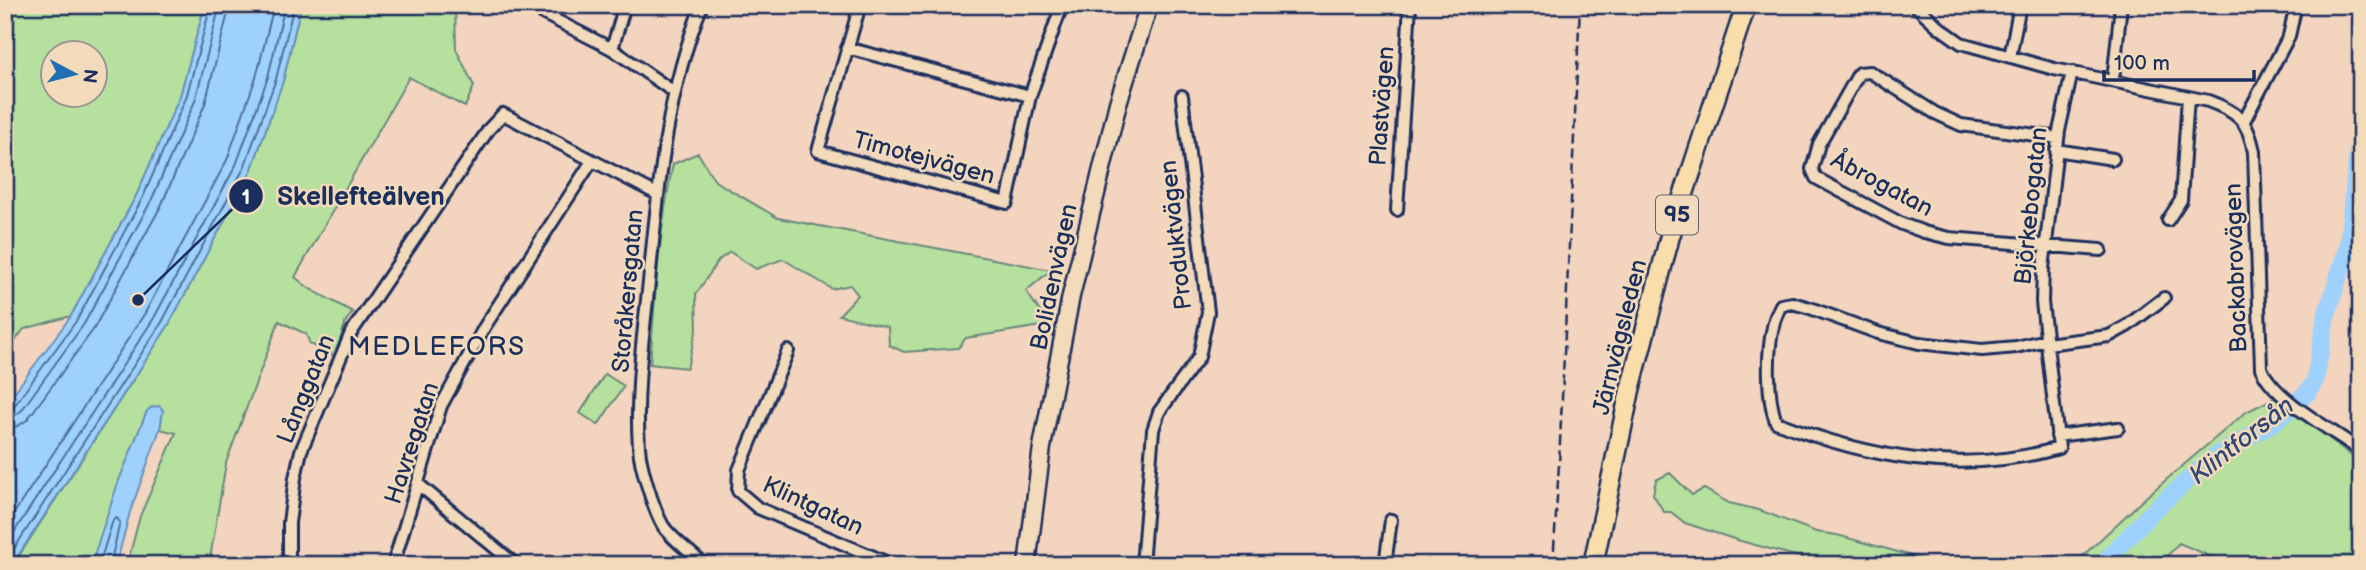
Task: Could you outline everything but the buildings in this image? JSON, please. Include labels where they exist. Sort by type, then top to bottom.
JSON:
[{"type":"main road","name":"Bolidenvägen","points":[[1027,565],[1042,447],[1071,296],[1118,103],[1149,5]]},
{"type":"main road","name":"Järnvägsleden","points":[[1593,565],[1630,390],[1670,236],[1746,5]]},
{"type":"street","points":[[536,5],[544,14],[611,48],[674,92]]},
{"type":"street","points":[[611,48],[625,5]]},
{"type":"street","name":"Storåkersgatan","points":[[702,5],[686,44],[674,92],[657,194],[640,366],[639,448],[642,466],[663,526],[704,565]]},
{"type":"street","name":"Timotejvägen","points":[[860,5],[818,151],[1007,203],[1030,96],[1062,5]]},
{"type":"street","name":"Plastvägen","points":[[1397,210],[1410,5]]},
{"type":"street","points":[[1915,5],[1961,43],[2072,72],[2188,97],[2224,107],[2244,121],[2289,36],[2296,5]]},
{"type":"street","points":[[2010,57],[2020,5]]},
{"type":"street","points":[[2113,80],[2122,5]]},
{"type":"street","points":[[847,47],[1030,96]]},
{"type":"street","name":"Åbrogatan","points":[[2045,246],[1949,238],[1924,232],[1816,178],[1812,169],[1813,160],[1859,73],[1870,72],[1935,113],[1961,125],[2058,138]]},
{"type":"street","name":"Björkebogatan","points":[[2047,342],[1982,351],[1919,343],[1878,333],[1792,303],[1781,305],[1773,327],[1771,347],[1772,411],[1776,422],[1852,447],[1895,457],[1938,462],[1984,460],[2059,448],[2057,436],[2047,342],[2042,302],[2045,246],[2056,150],[2072,72]]},
{"type":"street","name":"Produktvägen","points":[[1142,565],[1153,430],[1159,412],[1199,357],[1208,312],[1182,96]]},
{"type":"street","points":[[2168,220],[2181,200],[2188,97]]},
{"type":"street","name":"Långgatan","points":[[292,565],[289,555],[289,523],[301,451],[351,333],[489,129],[503,114],[657,194]]},
{"type":"street","name":"Backabrovägen","points":[[2244,121],[2254,152],[2261,368],[2266,379],[2285,396],[2322,426],[2361,451]]},
{"type":"street","points":[[2056,150],[2113,159]]},
{"type":"street","name":"Havregatan","points":[[393,565],[441,406],[485,326],[592,161]]},
{"type":"street","points":[[2045,246],[2101,250]]},
{"type":"street","points":[[2047,342],[2109,336],[2164,298]]},
{"type":"street","name":"Klintgatan","points":[[788,351],[739,470],[738,491],[758,508],[893,565]]},
{"type":"street","points":[[2057,436],[2118,428]]},
{"type":"street","points":[[418,484],[516,565]]},
{"type":"street","points":[[1385,565],[1391,520]]},
{"type":"green space","points":[[5,5],[205,5],[180,96],[137,194],[71,316],[24,329],[5,354]]},
{"type":"green space","points":[[301,5],[455,5],[456,49],[474,86],[465,107],[409,77],[295,277],[310,289],[353,312],[346,321],[335,356],[310,344],[306,334],[279,321],[226,463],[209,565],[127,565],[140,516],[176,433],[160,429],[163,410],[152,407],[147,411],[118,483],[91,565],[13,565],[168,326],[251,171],[283,81]]},
{"type":"green space","points":[[698,153],[715,181],[778,218],[1051,270],[1026,291],[1041,313],[1042,326],[966,338],[958,348],[904,352],[889,345],[888,327],[839,315],[858,295],[850,285],[832,289],[783,259],[756,269],[730,252],[719,260],[696,294],[697,328],[687,368],[650,364],[661,239],[673,164]]},
{"type":"green space","points":[[605,374],[624,386],[598,425],[580,413]]},
{"type":"green space","points":[[2276,397],[2361,463],[2361,565],[2231,565],[2179,543],[2159,565],[2073,565],[2147,496],[2246,412]]},
{"type":"green space","points":[[1670,473],[1692,495],[1704,489],[1729,503],[1759,510],[1816,532],[1837,535],[1944,565],[1828,565],[1685,523],[1671,512],[1664,512],[1653,494],[1656,480]]},
{"type":"water","points":[[205,5],[301,5],[283,81],[251,171],[168,326],[12,565],[5,565],[5,405],[71,316],[137,194],[180,96]]},
{"type":"water","points":[[159,406],[163,410],[160,429],[130,512],[116,565],[91,565],[118,483],[147,411]]},
{"type":"waterway","name":"Klintforsån","points":[[2101,565],[2155,509],[2214,457],[2276,421],[2308,392],[2315,381],[2326,317],[2348,246],[2361,124]]},
{"type":"railway","points":[[1553,565],[1580,5]]},
{"type":"place","name":"Skellefteälven","points":[[138,300]]},
{"type":"district","name":"MEDLEFORS","points":[[437,347]]}]
